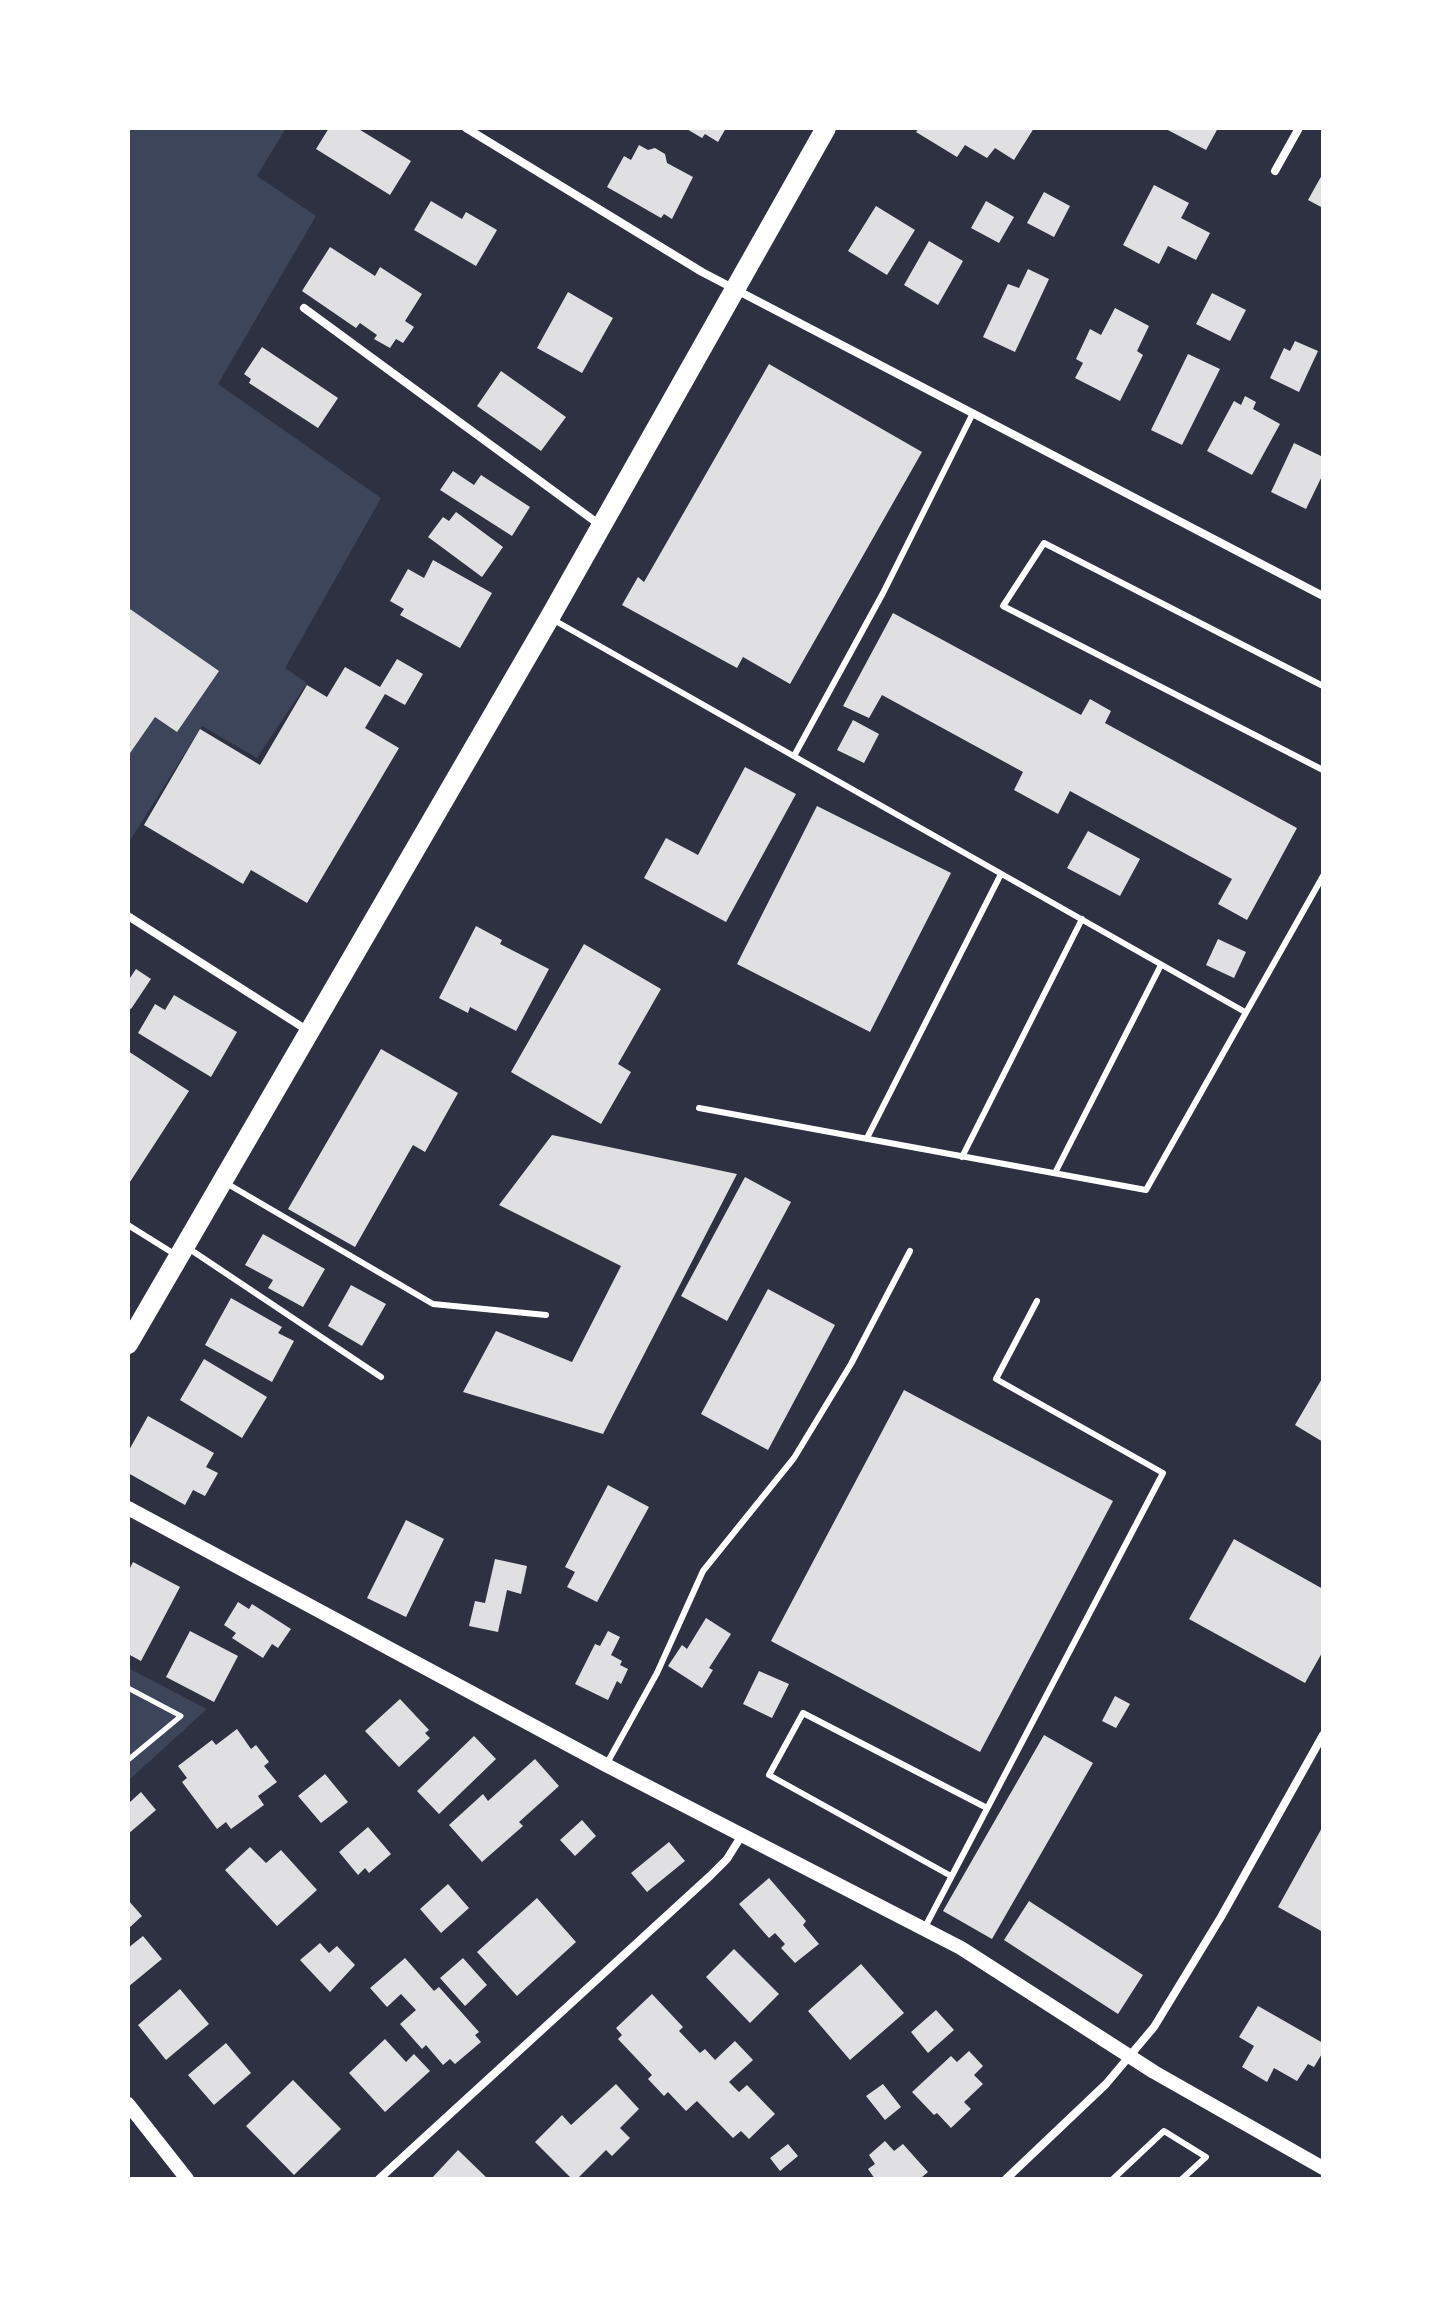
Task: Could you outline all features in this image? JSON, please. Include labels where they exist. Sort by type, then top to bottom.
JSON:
[{"type":"main road","points":[[128,1344],[550,617],[826,128]]},
{"type":"street","points":[[466,128],[680,260],[1323,596]]},
{"type":"street","points":[[1275,171],[1299,128]]},
{"type":"street","points":[[304,308],[601,526]]},
{"type":"street","points":[[128,916],[310,1032]]},
{"type":"street","points":[[128,1508],[606,1765],[924,1929],[1003,1974],[1130,2057],[1323,2168]]},
{"type":"street","points":[[1006,2179],[1075,2116],[1154,2027],[1323,1735]]},
{"type":"street","points":[[379,2179],[710,1876],[727,1859],[742,1835]]},
{"type":"street","points":[[128,2104],[187,2179]]},
{"type":"lane","points":[[794,756],[883,593],[973,413]]},
{"type":"lane","points":[[1323,686],[1044,543],[1003,606],[1323,770]]},
{"type":"lane","points":[[550,617],[1245,1012]]},
{"type":"lane","points":[[867,1138],[1001,874]]},
{"type":"lane","points":[[699,1108],[1146,1190],[1323,876]]},
{"type":"lane","points":[[962,1157],[1082,919]]},
{"type":"lane","points":[[1055,1173],[1161,965]]},
{"type":"lane","points":[[223,1182],[433,1304],[546,1315]]},
{"type":"lane","points":[[128,1225],[182,1252],[381,1377]]},
{"type":"lane","points":[[606,1765],[657,1673],[703,1571],[794,1458],[851,1364],[910,1251]]},
{"type":"lane","points":[[924,1929],[1163,1473],[996,1379],[1037,1301]]},
{"type":"lane","points":[[951,1876],[769,1775],[803,1713],[987,1808]]},
{"type":"lane","points":[[1113,2179],[1164,2131],[1206,2157],[1182,2179]]},
{"type":"path","points":[[128,1688],[181,1716],[128,1760]]},
{"type":"shaded area","points":[[128,128],[286,128],[257,176],[316,216],[218,384],[381,498],[285,668],[307,683],[257,758],[202,726],[128,844]]},
{"type":"shaded area","points":[[128,1668],[207,1709],[128,1781]]},
{"type":"building","points":[[329,128],[357,128],[411,161],[390,195],[316,149]]},
{"type":"building","points":[[685,128],[726,128],[718,142],[705,134],[702,138]]},
{"type":"building","points":[[919,128],[1034,128],[1014,160],[995,148],[987,158],[965,145],[957,157],[916,132]]},
{"type":"building","points":[[1164,128],[1218,128],[1206,150]]},
{"type":"building","points":[[639,145],[648,150],[655,148],[665,154],[667,163],[693,177],[672,219],[664,214],[661,218],[607,187],[624,156],[631,160]]},
{"type":"building","points":[[1323,173],[1323,208],[1308,200]]},
{"type":"building","points":[[1154,185],[1189,203],[1181,218],[1210,233],[1196,260],[1168,246],[1159,264],[1123,245]]},
{"type":"building","points":[[1044,192],[1070,206],[1054,237],[1027,223]]},
{"type":"building","points":[[431,201],[462,219],[466,212],[497,230],[476,266],[414,230]]},
{"type":"building","points":[[986,201],[1014,217],[999,243],[971,228]]},
{"type":"building","points":[[876,206],[915,230],[887,275],[848,251]]},
{"type":"building","points":[[929,241],[963,261],[938,305],[904,285]]},
{"type":"building","points":[[330,247],[375,276],[380,267],[422,294],[405,321],[414,327],[403,343],[396,339],[390,348],[374,339],[377,335],[360,323],[356,328],[302,291]]},
{"type":"building","points":[[1028,269],[1049,279],[1015,352],[983,337],[1008,284],[1019,288]]},
{"type":"building","points":[[568,292],[613,318],[582,373],[537,348]]},
{"type":"building","points":[[1212,293],[1246,310],[1230,341],[1196,324]]},
{"type":"building","points":[[1115,308],[1149,326],[1137,351],[1143,355],[1120,401],[1075,378],[1083,363],[1076,359],[1090,329],[1101,335]]},
{"type":"building","points":[[1295,341],[1318,351],[1299,392],[1270,378],[1284,348],[1290,351]]},
{"type":"building","points":[[262,347],[338,398],[318,428],[249,383],[251,379],[244,374]]},
{"type":"building","points":[[1188,354],[1220,369],[1182,445],[1151,430]]},
{"type":"building","points":[[769,364],[922,452],[790,684],[743,657],[737,668],[622,605],[638,577],[644,582]]},
{"type":"building","points":[[501,371],[566,417],[541,451],[477,406]]},
{"type":"building","points":[[1245,396],[1256,402],[1253,409],[1280,424],[1252,475],[1207,451],[1234,401],[1241,405]]},
{"type":"building","points":[[1294,443],[1323,457],[1323,474],[1306,509],[1271,492]]},
{"type":"building","points":[[453,471],[474,485],[481,475],[530,507],[512,536],[440,490]]},
{"type":"building","points":[[456,512],[503,547],[482,577],[428,537],[443,517],[449,521]]},
{"type":"building","points":[[433,560],[492,593],[460,648],[400,615],[404,609],[390,601],[408,569],[424,578]]},
{"type":"building","points":[[130,609],[219,671],[177,732],[155,717],[128,756]]},
{"type":"building","points":[[893,613],[1081,715],[1090,699],[1111,711],[1105,723],[1297,828],[1247,920],[1218,904],[1232,879],[1070,791],[1058,814],[1014,790],[1023,772],[882,695],[869,718],[843,706]]},
{"type":"building","points":[[397,659],[423,674],[405,705],[385,694],[365,728],[399,748],[307,903],[251,870],[243,884],[144,825],[200,729],[260,765],[307,685],[327,697],[345,667],[380,687]]},
{"type":"building","points":[[853,720],[879,734],[864,763],[837,750]]},
{"type":"building","points":[[745,767],[796,794],[726,922],[644,878],[666,838],[698,855]]},
{"type":"building","points":[[817,806],[951,873],[870,1032],[737,964]]},
{"type":"building","points":[[1088,831],[1140,859],[1120,896],[1067,868]]},
{"type":"building","points":[[476,926],[502,940],[500,944],[549,969],[516,1031],[470,1007],[468,1013],[439,998]]},
{"type":"building","points":[[1218,939],[1246,952],[1234,978],[1206,965]]},
{"type":"building","points":[[584,944],[661,989],[618,1064],[631,1072],[601,1124],[511,1072]]},
{"type":"building","points":[[136,969],[151,979],[131,1009],[128,1007],[128,981]]},
{"type":"building","points":[[174,995],[237,1032],[211,1077],[138,1033],[155,1004],[165,1010]]},
{"type":"building","points":[[381,1049],[458,1093],[425,1152],[413,1145],[355,1247],[288,1209]]},
{"type":"building","points":[[128,1051],[189,1091],[128,1185]]},
{"type":"building","points":[[552,1135],[737,1174],[603,1434],[463,1392],[496,1331],[572,1362],[621,1266],[499,1205]]},
{"type":"building","points":[[745,1177],[791,1202],[727,1321],[681,1296]]},
{"type":"building","points":[[263,1234],[325,1269],[303,1307],[268,1288],[273,1280],[245,1265]]},
{"type":"building","points":[[351,1285],[386,1304],[362,1346],[328,1326]]},
{"type":"building","points":[[768,1289],[835,1325],[768,1450],[701,1414]]},
{"type":"building","points":[[231,1298],[282,1327],[278,1333],[294,1341],[272,1382],[205,1345]]},
{"type":"building","points":[[204,1359],[267,1397],[242,1438],[180,1400]]},
{"type":"building","points":[[1323,1377],[1323,1442],[1295,1425]]},
{"type":"building","points":[[904,1390],[1113,1501],[980,1752],[771,1641]]},
{"type":"building","points":[[148,1416],[214,1453],[206,1467],[218,1473],[205,1496],[193,1490],[185,1505],[128,1473],[128,1452]]},
{"type":"building","points":[[608,1485],[649,1507],[597,1602],[567,1587],[575,1572],[565,1567]]},
{"type":"building","points":[[406,1520],[444,1539],[406,1617],[367,1598]]},
{"type":"building","points":[[1234,1539],[1323,1589],[1323,1651],[1305,1683],[1189,1619]]},
{"type":"building","points":[[495,1559],[527,1566],[521,1594],[507,1590],[498,1632],[469,1626],[475,1601],[485,1603]]},
{"type":"building","points":[[133,1562],[180,1587],[141,1661],[128,1654],[128,1572]]},
{"type":"building","points":[[238,1602],[249,1609],[252,1604],[291,1629],[278,1648],[272,1644],[263,1658],[232,1638],[236,1633],[224,1625]]},
{"type":"building","points":[[706,1618],[731,1634],[709,1668],[713,1670],[702,1688],[668,1666],[682,1645],[687,1649]]},
{"type":"building","points":[[190,1631],[238,1656],[214,1702],[166,1677]]},
{"type":"building","points":[[608,1631],[620,1637],[611,1655],[628,1669],[621,1684],[617,1681],[608,1700],[575,1684],[595,1644],[600,1646]]},
{"type":"building","points":[[759,1671],[789,1684],[772,1718],[743,1704]]},
{"type":"building","points":[[1115,1696],[1130,1704],[1116,1728],[1102,1721]]},
{"type":"building","points":[[400,1699],[429,1730],[425,1733],[430,1738],[399,1767],[365,1731]]},
{"type":"building","points":[[237,1729],[251,1749],[256,1745],[269,1762],[264,1766],[277,1782],[258,1796],[264,1805],[231,1829],[226,1822],[217,1829],[182,1782],[187,1778],[178,1766],[212,1740],[216,1745]]},
{"type":"building","points":[[1044,1735],[1093,1763],[992,1939],[943,1911]]},
{"type":"building","points":[[474,1736],[496,1759],[439,1814],[417,1791]]},
{"type":"building","points":[[535,1759],[559,1786],[519,1822],[523,1826],[482,1862],[449,1825],[483,1794],[488,1801]]},
{"type":"building","points":[[325,1774],[348,1802],[321,1823],[298,1796]]},
{"type":"building","points":[[141,1792],[156,1810],[128,1834],[128,1799],[130,1802]]},
{"type":"building","points":[[582,1820],[596,1836],[575,1856],[560,1840]]},
{"type":"building","points":[[1323,1826],[1323,1932],[1278,1907]]},
{"type":"building","points":[[368,1827],[391,1854],[369,1873],[365,1868],[358,1875],[339,1852]]},
{"type":"building","points":[[669,1842],[685,1861],[647,1892],[631,1873]]},
{"type":"building","points":[[250,1847],[266,1863],[281,1850],[317,1890],[277,1926],[225,1870]]},
{"type":"building","points":[[769,1878],[806,1921],[803,1925],[819,1944],[795,1963],[781,1948],[785,1944],[775,1933],[769,1938],[739,1904]]},
{"type":"building","points":[[448,1884],[469,1908],[441,1933],[420,1909]]},
{"type":"building","points":[[537,1898],[576,1942],[517,1996],[477,1952]]},
{"type":"building","points":[[128,1900],[142,1916],[128,1929]]},
{"type":"building","points":[[1029,1901],[1143,1975],[1118,2014],[1004,1940]]},
{"type":"building","points":[[143,1936],[162,1959],[128,1987],[128,1948]]},
{"type":"building","points":[[320,1943],[329,1953],[337,1946],[355,1965],[330,1992],[300,1960]]},
{"type":"building","points":[[734,1949],[779,1994],[750,2023],[706,1977]]},
{"type":"building","points":[[405,1958],[434,1991],[439,1987],[479,2032],[475,2035],[481,2042],[455,2064],[450,2059],[443,2065],[426,2045],[422,2049],[400,2024],[416,2010],[401,1994],[387,2007],[370,1988]]},
{"type":"building","points":[[463,1958],[487,1985],[465,2006],[440,1978]]},
{"type":"building","points":[[861,1964],[904,2013],[850,2060],[808,2011]]},
{"type":"building","points":[[180,1989],[209,2024],[166,2060],[138,2025]]},
{"type":"building","points":[[652,1994],[683,2027],[679,2031],[700,2053],[705,2049],[715,2060],[735,2041],[753,2060],[729,2082],[739,2092],[747,2085],[775,2114],[749,2139],[741,2131],[733,2138],[697,2101],[686,2111],[668,2092],[664,2096],[648,2079],[652,2075],[618,2039],[622,2035],[616,2028]]},
{"type":"building","points":[[1258,2006],[1323,2043],[1323,2052],[1314,2067],[1308,2064],[1297,2081],[1274,2068],[1267,2082],[1242,2067],[1254,2046],[1239,2037]]},
{"type":"building","points":[[936,2010],[954,2030],[928,2053],[911,2032]]},
{"type":"building","points":[[385,2039],[406,2062],[414,2054],[430,2071],[385,2112],[349,2073]]},
{"type":"building","points":[[226,2043],[251,2073],[214,2105],[188,2075]]},
{"type":"building","points":[[969,2051],[983,2066],[974,2075],[983,2084],[964,2102],[971,2109],[951,2128],[912,2092],[951,2056],[957,2062]]},
{"type":"building","points":[[293,2080],[341,2129],[294,2175],[246,2126]]},
{"type":"building","points":[[616,2084],[639,2109],[620,2128],[630,2138],[612,2156],[606,2150],[577,2179],[572,2179],[535,2142],[562,2115],[571,2125]]},
{"type":"building","points":[[883,2084],[901,2107],[885,2120],[866,2096]]},
{"type":"building","points":[[885,2141],[894,2151],[903,2144],[928,2172],[922,2177],[924,2179],[875,2179],[868,2169],[875,2164],[869,2155]]},
{"type":"building","points":[[788,2144],[798,2156],[780,2171],[770,2158]]},
{"type":"building","points":[[458,2150],[488,2179],[431,2179]]}]
